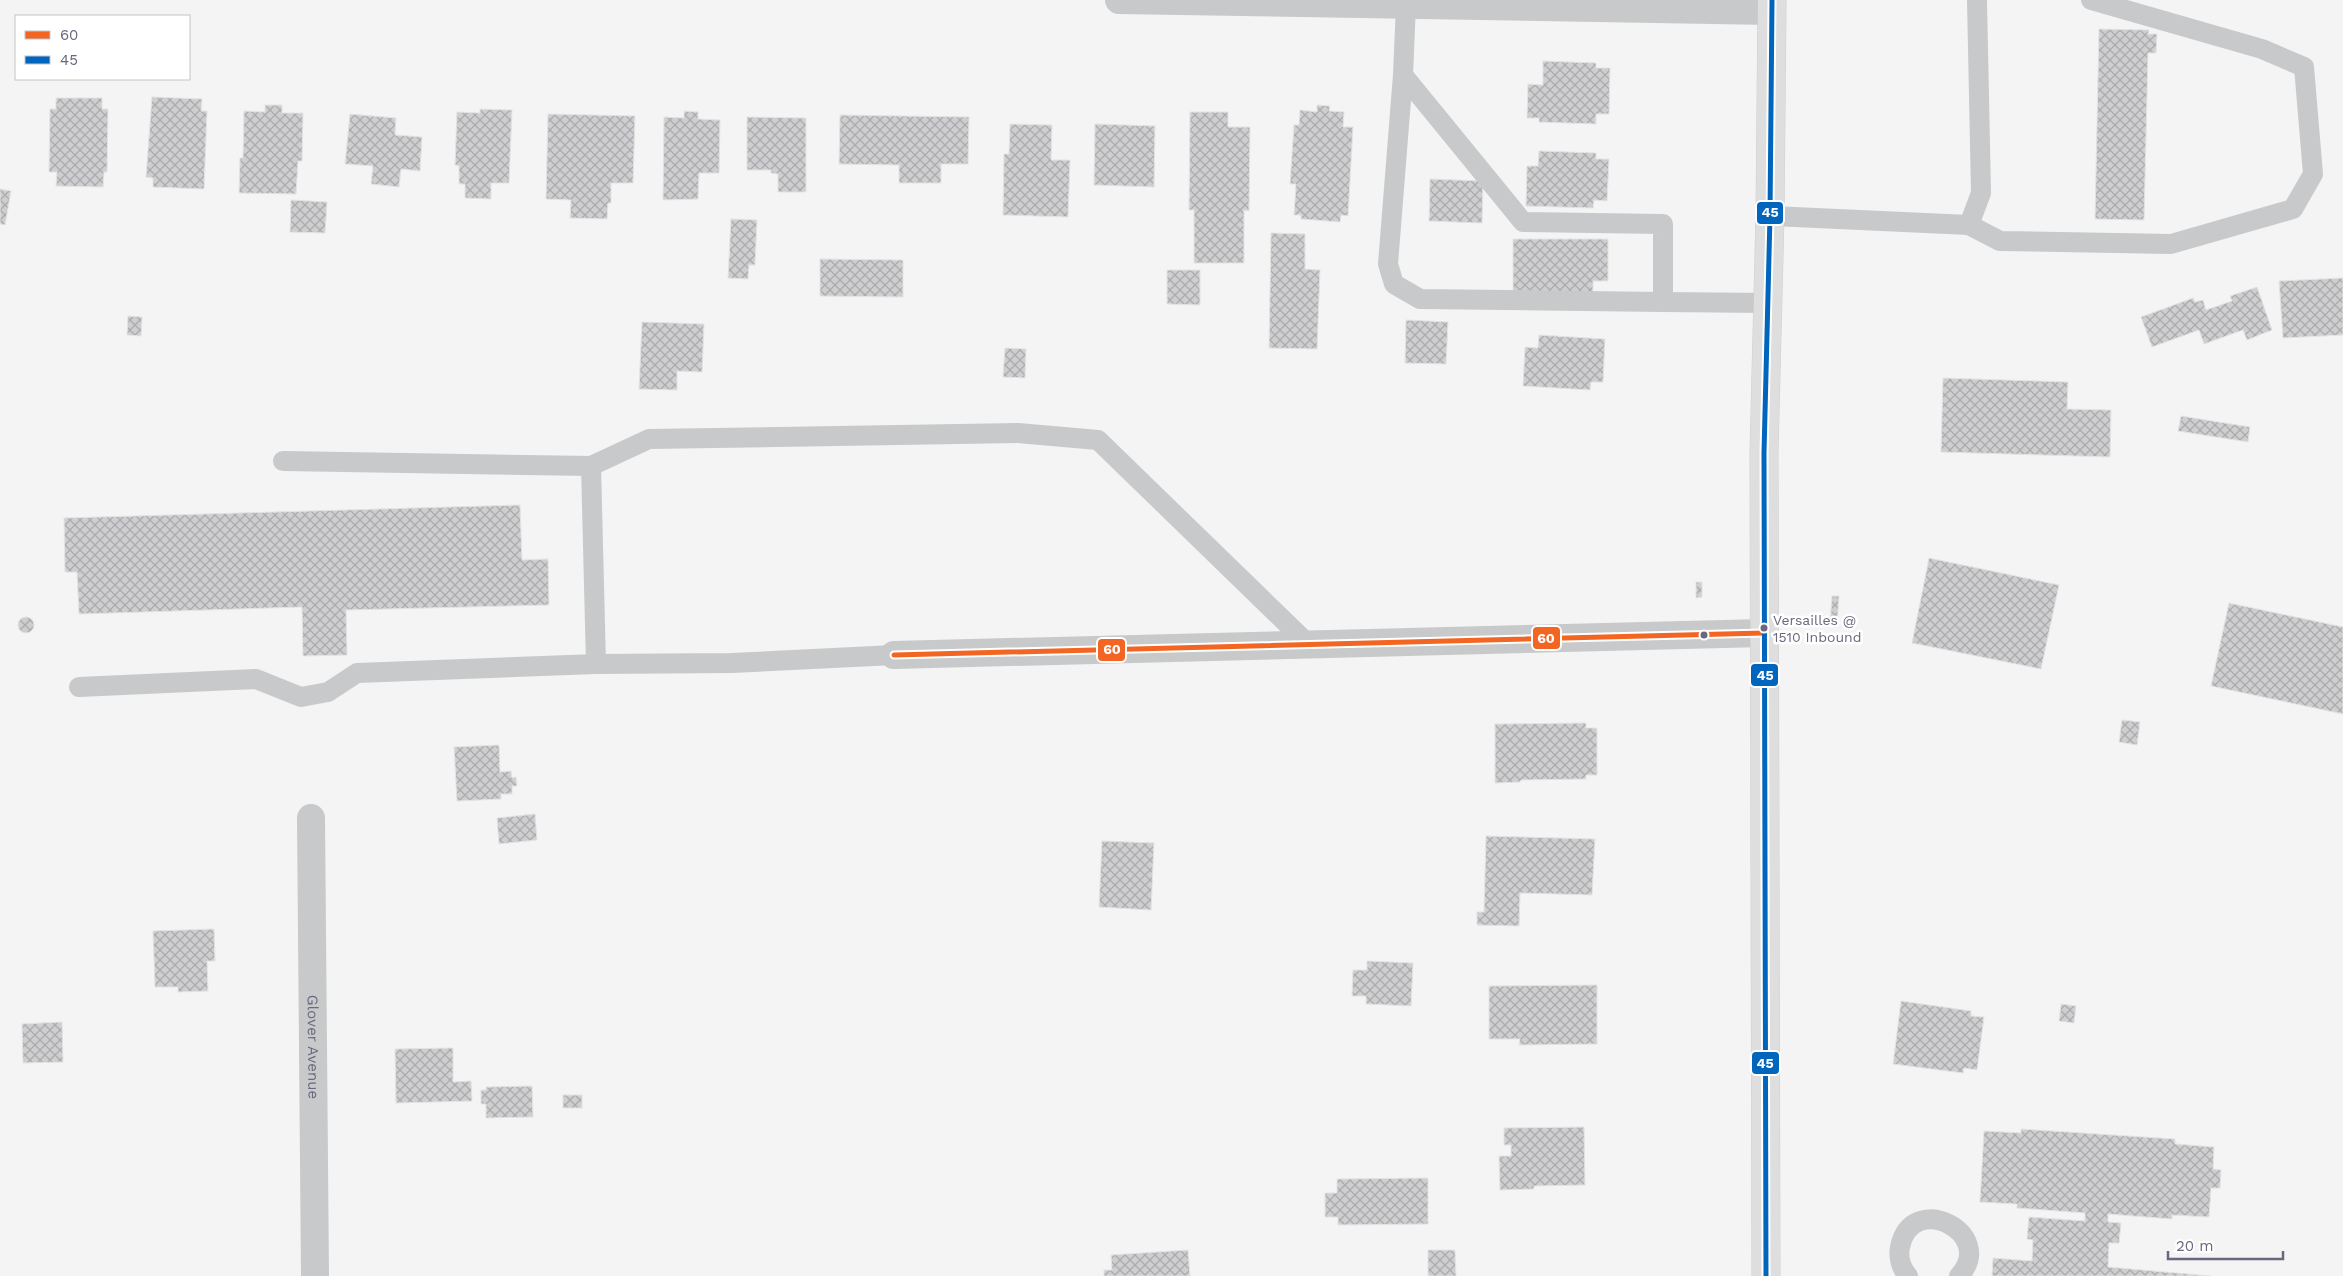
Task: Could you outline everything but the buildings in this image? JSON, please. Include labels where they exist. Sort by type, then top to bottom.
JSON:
[{"type":"main road","points":[[1766,1276],[1764,453],[1770,216],[1771,5]]},
{"type":"street","points":[[1118,0],[1406,4],[1771,5]]},
{"type":"street","points":[[894,655],[1764,633]]},
{"type":"street","name":"Glover Avenue","points":[[311,818],[315,1276]]},
{"type":"lane","points":[[1969,225],[1981,193],[1977,0]]},
{"type":"lane","points":[[1770,216],[1969,225],[2000,241],[2171,244],[2293,209],[2313,174],[2304,67],[2262,49],[2091,0]]},
{"type":"lane","points":[[1406,4],[1403,74],[1388,264],[1394,284],[1420,299],[1768,303]]},
{"type":"lane","points":[[1403,74],[1523,222],[1663,224],[1663,302]]},
{"type":"lane","points":[[283,461],[591,466],[649,439],[1018,433],[1098,440],[1308,644]]},
{"type":"lane","points":[[591,466],[596,664]]},
{"type":"lane","points":[[79,687],[256,679],[301,697],[328,692],[357,673],[596,664],[732,663],[894,655]]},
{"type":"lane","points":[[1908,1276],[1901,1264],[1899,1252],[1902,1240],[1908,1231],[1928,1219],[1939,1219],[1950,1224],[1960,1231],[1966,1241],[1967,1263],[1959,1276]]},
{"type":"transit line","name":"45","points":[[1766,1276],[1764,453],[1770,216],[1772,0]]},
{"type":"transit line","name":"60","points":[[894,655],[1764,633]]},
{"type":"place","name":"Versailles @ 1510 Inbound","points":[[1764,628]]}]
